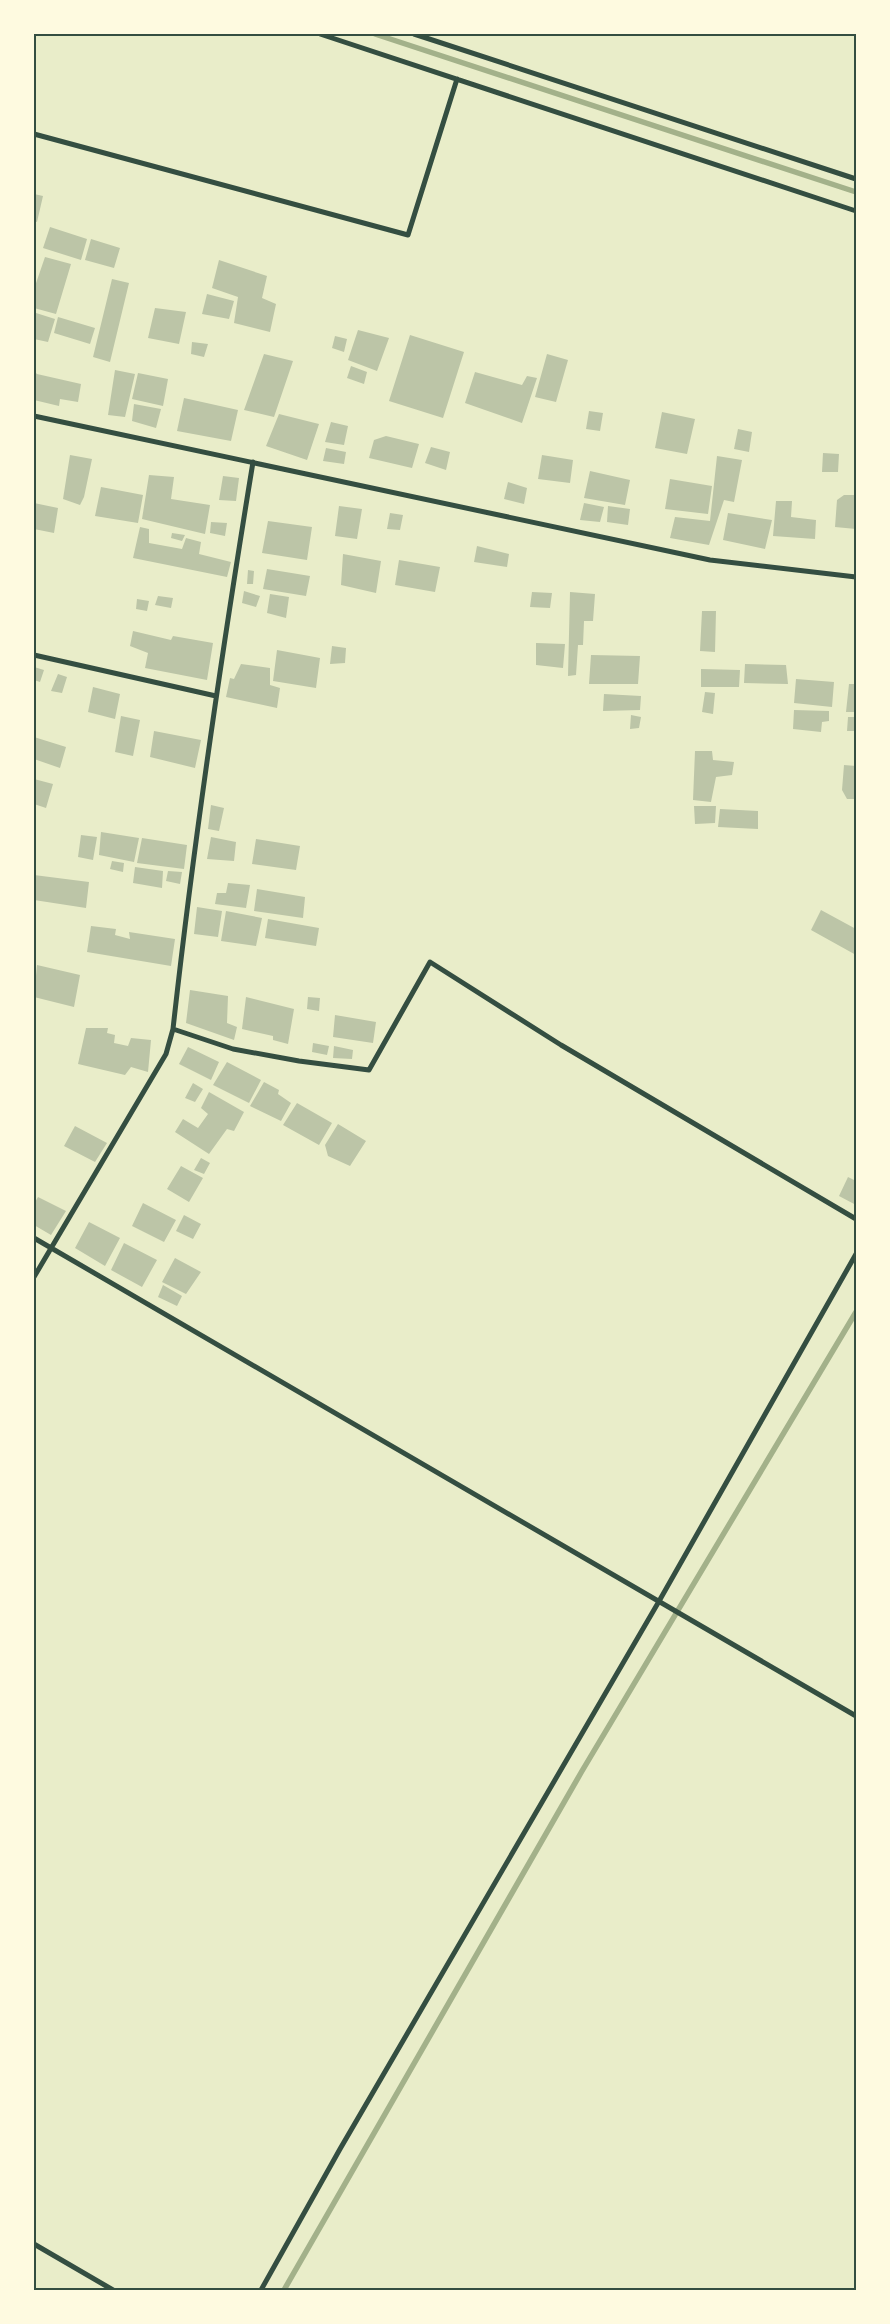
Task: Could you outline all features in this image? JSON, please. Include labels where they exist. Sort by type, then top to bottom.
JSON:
[{"type":"street","points":[[320,34],[856,211]]},
{"type":"street","points":[[414,34],[856,179]]},
{"type":"street","points":[[34,134],[408,235],[457,79]]},
{"type":"street","points":[[34,416],[710,560],[856,577]]},
{"type":"street","points":[[34,1277],[166,1054],[173,1029],[191,862],[253,462]]},
{"type":"street","points":[[34,655],[216,696]]},
{"type":"street","points":[[173,1029],[233,1049],[299,1061],[369,1070],[430,962],[561,1045],[856,1219]]},
{"type":"street","points":[[34,1238],[658,1603],[856,1716]]},
{"type":"street","points":[[261,2290],[340,2149],[658,1603],[856,1254]]},
{"type":"street","points":[[34,2244],[113,2290]]},
{"type":"building","points":[[34,194],[43,196],[37,222],[34,221]]},
{"type":"building","points":[[50,227],[87,239],[81,260],[43,248]]},
{"type":"building","points":[[91,239],[120,248],[114,268],[85,260]]},
{"type":"building","points":[[45,257],[71,264],[56,314],[34,308],[34,289]]},
{"type":"building","points":[[219,260],[267,276],[262,298],[276,304],[270,332],[234,323],[238,297],[212,288]]},
{"type":"building","points":[[112,279],[129,283],[110,362],[93,357]]},
{"type":"building","points":[[207,294],[234,301],[229,319],[202,314]]},
{"type":"building","points":[[155,308],[186,312],[179,344],[148,338]]},
{"type":"building","points":[[36,313],[55,319],[48,342],[34,339]]},
{"type":"building","points":[[58,317],[95,328],[90,344],[54,333]]},
{"type":"building","points":[[358,330],[389,338],[377,371],[348,360]]},
{"type":"building","points":[[410,335],[464,352],[443,418],[389,401]]},
{"type":"building","points":[[335,336],[347,339],[344,352],[332,348]]},
{"type":"building","points":[[192,342],[208,344],[204,357],[191,354]]},
{"type":"building","points":[[264,354],[293,361],[274,417],[244,410]]},
{"type":"building","points":[[547,354],[568,360],[556,402],[535,397]]},
{"type":"building","points":[[351,366],[367,372],[364,384],[347,378]]},
{"type":"building","points":[[115,370],[135,374],[125,417],[108,415]]},
{"type":"building","points":[[34,371],[37,374],[81,384],[78,402],[60,399],[59,406],[34,400]]},
{"type":"building","points":[[475,372],[522,385],[527,376],[537,378],[522,423],[465,403]]},
{"type":"building","points":[[138,373],[168,379],[163,406],[132,399]]},
{"type":"building","points":[[184,398],[238,410],[231,441],[177,431]]},
{"type":"building","points":[[134,404],[161,409],[156,428],[132,421]]},
{"type":"building","points":[[589,411],[603,413],[600,431],[586,429]]},
{"type":"building","points":[[662,412],[695,419],[687,454],[655,448]]},
{"type":"building","points":[[279,414],[319,424],[307,460],[266,446]]},
{"type":"building","points":[[331,422],[348,426],[344,445],[325,442]]},
{"type":"building","points":[[738,429],[752,432],[749,452],[734,449]]},
{"type":"building","points":[[386,436],[419,444],[412,468],[369,458],[374,440]]},
{"type":"building","points":[[431,447],[450,452],[446,470],[425,463]]},
{"type":"building","points":[[326,448],[346,452],[344,464],[323,461]]},
{"type":"building","points":[[823,453],[839,454],[838,472],[822,472]]},
{"type":"building","points":[[70,455],[92,459],[84,497],[80,505],[63,499]]},
{"type":"building","points":[[542,455],[573,460],[570,483],[538,479]]},
{"type":"building","points":[[717,456],[742,460],[734,502],[724,500],[709,545],[670,538],[675,517],[710,521]]},
{"type":"building","points":[[590,471],[630,480],[625,505],[584,498]]},
{"type":"building","points":[[149,475],[174,477],[171,499],[210,505],[205,534],[142,519]]},
{"type":"building","points":[[223,476],[239,478],[236,501],[219,500]]},
{"type":"building","points":[[670,479],[712,486],[708,514],[665,509]]},
{"type":"building","points":[[508,482],[527,488],[524,504],[504,499]]},
{"type":"building","points":[[101,487],[143,495],[138,523],[95,516]]},
{"type":"building","points":[[844,495],[856,495],[856,529],[835,527],[837,500]]},
{"type":"building","points":[[776,501],[792,501],[791,517],[816,520],[815,539],[773,536]]},
{"type":"building","points":[[34,503],[58,508],[54,533],[34,529]]},
{"type":"building","points":[[584,503],[604,507],[600,522],[580,520]]},
{"type":"building","points":[[339,506],[362,509],[357,539],[335,536]]},
{"type":"building","points":[[608,506],[630,509],[628,525],[607,522]]},
{"type":"building","points":[[390,513],[403,515],[400,530],[387,529]]},
{"type":"building","points":[[728,513],[772,520],[765,549],[723,540]]},
{"type":"building","points":[[268,521],[312,527],[307,560],[262,553]]},
{"type":"building","points":[[211,522],[227,523],[225,536],[210,533]]},
{"type":"building","points":[[140,527],[149,529],[149,543],[182,549],[186,538],[201,542],[199,554],[231,562],[227,577],[133,558]]},
{"type":"building","points":[[172,533],[185,535],[182,541],[171,538]]},
{"type":"building","points":[[477,546],[509,554],[507,567],[474,562]]},
{"type":"building","points":[[343,554],[381,561],[376,593],[341,585]]},
{"type":"building","points":[[399,560],[440,567],[435,592],[395,585]]},
{"type":"building","points":[[267,569],[310,576],[306,596],[263,589]]},
{"type":"building","points":[[248,570],[254,571],[253,584],[247,584]]},
{"type":"building","points":[[244,591],[260,596],[256,607],[242,603]]},
{"type":"building","points":[[532,592],[552,593],[550,608],[530,607]]},
{"type":"building","points":[[570,592],[595,594],[593,621],[584,621],[583,645],[578,645],[576,675],[568,676]]},
{"type":"building","points":[[270,594],[289,597],[286,618],[267,613]]},
{"type":"building","points":[[158,596],[173,598],[171,608],[155,605]]},
{"type":"building","points":[[137,599],[149,601],[147,611],[136,609]]},
{"type":"building","points":[[702,611],[716,611],[715,652],[700,651]]},
{"type":"building","points":[[133,631],[171,640],[173,636],[213,643],[207,680],[145,668],[148,653],[130,646]]},
{"type":"building","points":[[536,643],[565,644],[563,668],[536,665]]},
{"type":"building","points":[[332,646],[346,648],[345,663],[330,664]]},
{"type":"building","points":[[277,650],[320,658],[316,688],[273,681]]},
{"type":"building","points":[[591,655],[640,656],[638,684],[589,684]]},
{"type":"building","points":[[241,664],[270,668],[270,685],[280,688],[277,708],[226,697],[230,678],[234,679]]},
{"type":"building","points":[[745,664],[786,665],[788,684],[744,683]]},
{"type":"building","points":[[34,667],[44,670],[40,682],[34,680]]},
{"type":"building","points":[[701,669],[740,670],[739,687],[701,687]]},
{"type":"building","points":[[58,674],[67,677],[62,693],[51,691]]},
{"type":"building","points":[[796,679],[834,682],[832,707],[794,703]]},
{"type":"building","points":[[849,684],[856,684],[856,712],[846,712]]},
{"type":"building","points":[[93,687],[120,694],[115,719],[88,712]]},
{"type":"building","points":[[705,692],[715,693],[713,714],[702,712]]},
{"type":"building","points":[[604,694],[641,696],[640,710],[603,711]]},
{"type":"building","points":[[794,710],[829,711],[829,721],[822,722],[821,732],[793,729]]},
{"type":"building","points":[[631,715],[641,717],[639,728],[630,729]]},
{"type":"building","points":[[121,716],[140,720],[133,756],[115,752]]},
{"type":"building","points":[[848,717],[856,717],[856,731],[847,731]]},
{"type":"building","points":[[154,731],[201,740],[195,768],[150,757]]},
{"type":"building","points":[[34,737],[66,747],[60,768],[34,759]]},
{"type":"building","points":[[695,751],[712,751],[713,760],[734,762],[732,775],[716,777],[711,802],[693,800]]},
{"type":"building","points":[[844,765],[856,766],[856,799],[847,799],[842,790]]},
{"type":"building","points":[[34,779],[53,784],[46,808],[34,804]]},
{"type":"building","points":[[211,805],[224,808],[219,831],[208,829]]},
{"type":"building","points":[[694,806],[716,806],[715,823],[695,824]]},
{"type":"building","points":[[720,809],[758,811],[758,829],[718,827]]},
{"type":"building","points":[[101,832],[139,838],[134,862],[99,855]]},
{"type":"building","points":[[81,835],[97,837],[93,860],[78,857]]},
{"type":"building","points":[[211,837],[236,842],[234,861],[207,859]]},
{"type":"building","points":[[142,838],[187,845],[184,869],[137,863]]},
{"type":"building","points":[[256,839],[300,846],[296,870],[252,864]]},
{"type":"building","points":[[112,861],[124,863],[123,872],[110,869]]},
{"type":"building","points":[[135,867],[163,871],[162,888],[133,883]]},
{"type":"building","points":[[168,871],[182,872],[180,884],[166,881]]},
{"type":"building","points":[[34,875],[89,882],[86,908],[34,900]]},
{"type":"building","points":[[228,883],[250,885],[246,908],[215,904],[217,893],[226,893]]},
{"type":"building","points":[[257,889],[305,897],[303,918],[254,911]]},
{"type":"building","points":[[197,907],[222,911],[218,937],[194,934]]},
{"type":"building","points":[[821,910],[856,929],[856,955],[811,930]]},
{"type":"building","points":[[226,911],[262,918],[256,946],[221,941]]},
{"type":"building","points":[[268,919],[319,928],[316,946],[265,938]]},
{"type":"building","points":[[91,926],[116,929],[115,935],[130,939],[129,932],[175,939],[171,966],[87,952]]},
{"type":"building","points":[[37,965],[80,975],[74,1007],[34,997]]},
{"type":"building","points":[[190,990],[228,996],[227,1023],[237,1027],[234,1040],[186,1023]]},
{"type":"building","points":[[246,997],[294,1009],[288,1044],[273,1040],[273,1036],[242,1029]]},
{"type":"building","points":[[308,997],[320,998],[319,1011],[307,1009]]},
{"type":"building","points":[[335,1015],[376,1022],[373,1043],[333,1037]]},
{"type":"building","points":[[86,1028],[108,1028],[107,1033],[115,1035],[114,1043],[128,1046],[131,1038],[151,1040],[148,1072],[131,1067],[125,1075],[78,1064]]},
{"type":"building","points":[[313,1043],[329,1046],[327,1055],[312,1052]]},
{"type":"building","points":[[334,1046],[353,1050],[352,1059],[333,1058]]},
{"type":"building","points":[[188,1047],[219,1062],[211,1080],[179,1064]]},
{"type":"building","points":[[227,1062],[261,1080],[249,1103],[213,1085]]},
{"type":"building","points":[[264,1082],[279,1090],[278,1094],[291,1103],[281,1121],[250,1106]]},
{"type":"building","points":[[193,1083],[203,1089],[195,1102],[185,1098]]},
{"type":"building","points":[[209,1092],[244,1112],[234,1131],[227,1129],[209,1154],[175,1132],[183,1119],[198,1128],[208,1114],[201,1108]]},
{"type":"building","points":[[297,1103],[332,1123],[319,1145],[283,1125]]},
{"type":"building","points":[[338,1124],[366,1141],[350,1166],[328,1156],[325,1145]]},
{"type":"building","points":[[75,1126],[107,1143],[95,1162],[64,1146]]},
{"type":"building","points":[[201,1158],[210,1163],[204,1174],[194,1170]]},
{"type":"building","points":[[181,1166],[203,1178],[189,1202],[167,1189]]},
{"type":"building","points":[[848,1177],[856,1181],[856,1205],[839,1196]]},
{"type":"building","points":[[38,1197],[66,1211],[51,1235],[34,1225],[34,1204]]},
{"type":"building","points":[[143,1203],[176,1220],[164,1242],[132,1226]]},
{"type":"building","points":[[184,1215],[201,1224],[193,1239],[176,1231]]},
{"type":"building","points":[[89,1222],[120,1238],[105,1266],[75,1248]]},
{"type":"building","points":[[124,1243],[157,1260],[142,1287],[111,1270]]},
{"type":"building","points":[[175,1258],[201,1272],[186,1294],[162,1282]]},
{"type":"building","points":[[163,1285],[182,1296],[177,1306],[158,1297]]},
{"type":"waterway","points":[[375,34],[856,192]]},
{"type":"waterway","points":[[284,2290],[582,1771],[856,1312]]}]
